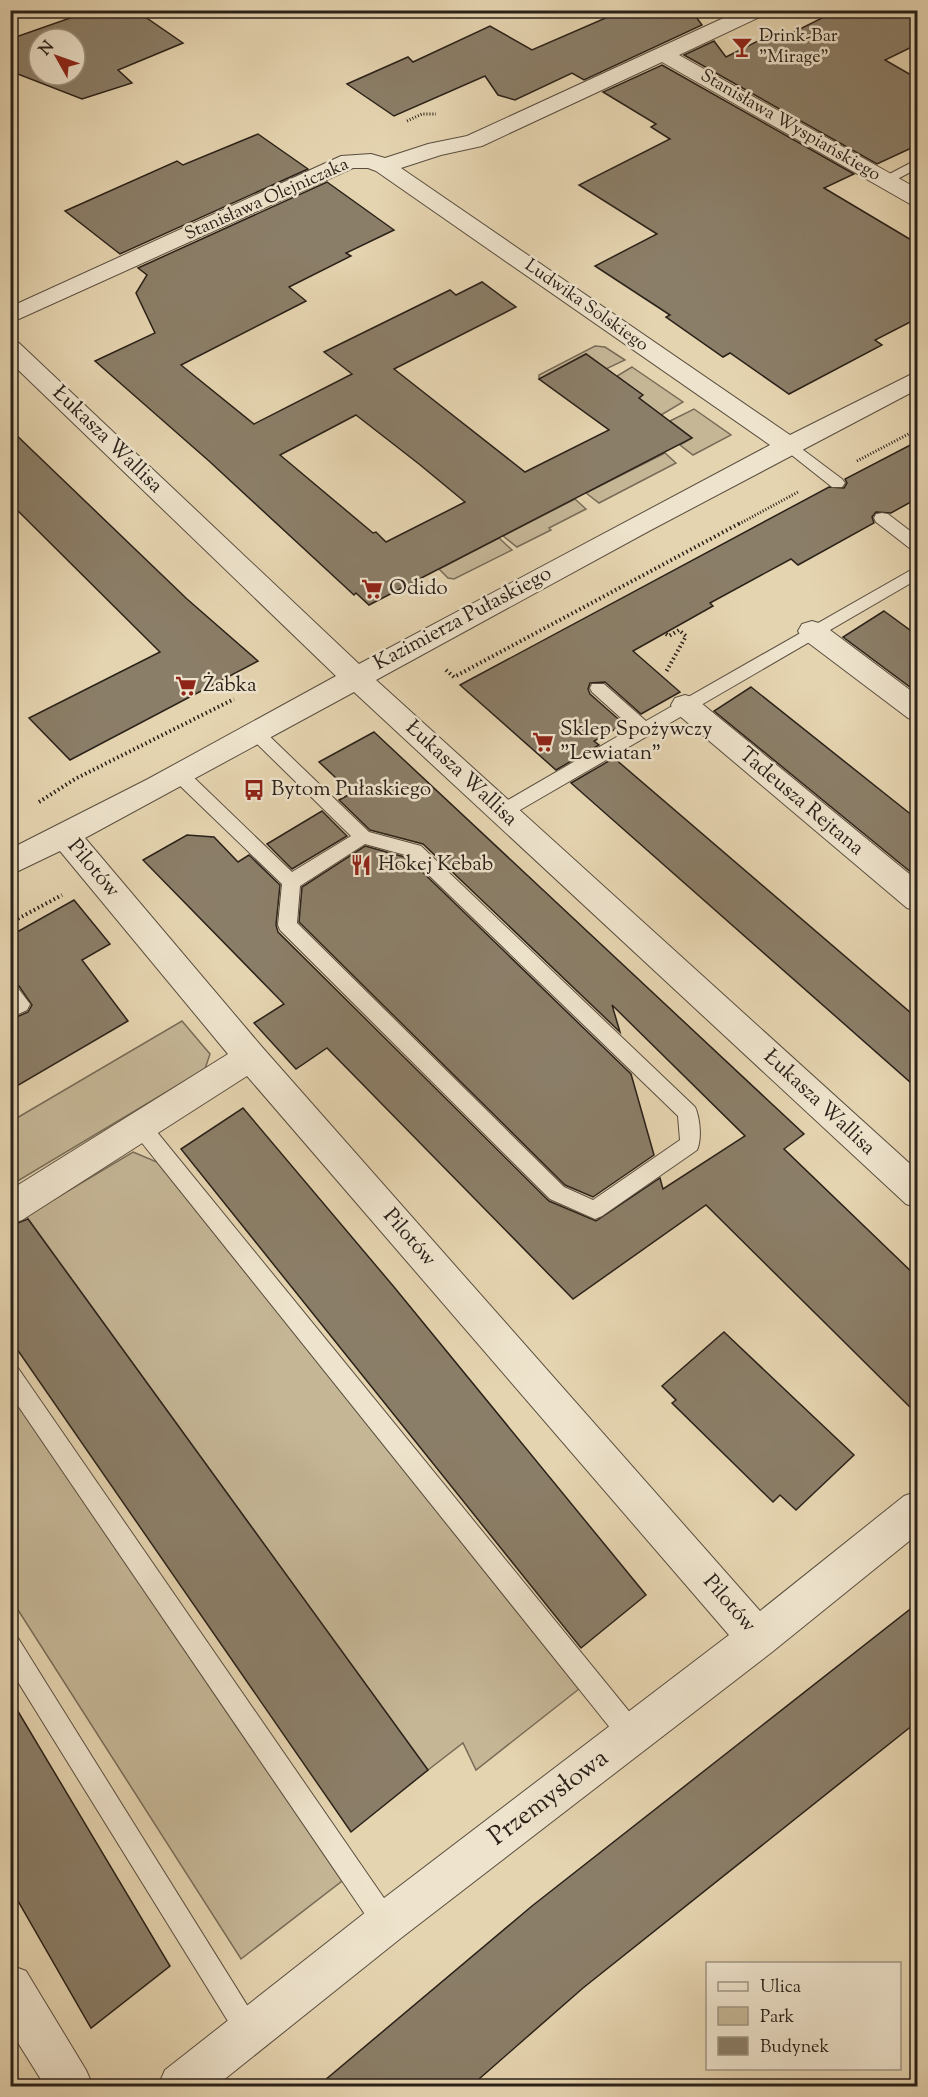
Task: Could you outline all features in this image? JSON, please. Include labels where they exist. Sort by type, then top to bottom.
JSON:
[{"type":"street","name":"Stanisława Olejniczaka","points":[[10,316],[349,161],[371,161],[384,166],[436,149],[474,141],[759,10]]},
{"type":"street","name":"Stanisława Wyspiańskiego","points":[[663,54],[918,199]]},
{"type":"street","name":"Ludwika Solskiego","points":[[384,166],[789,446]]},
{"type":"street","name":"Łukasza Wallisa","points":[[10,348],[355,677],[918,1193]]},
{"type":"street","name":"Kazimierza Pułaskiego","points":[[14,854],[64,834],[180,775],[355,677],[918,379]]},
{"type":"street","points":[[813,631],[918,711]]},
{"type":"street","name":"Tadeusza Rejtana","points":[[685,705],[918,899]]},
{"type":"street","name":"Pilotów","points":[[64,834],[250,1057],[758,1638]]},
{"type":"street","points":[[10,1209],[250,1057]]},
{"type":"street","name":"Przemysłowa","points":[[181,2086],[386,1923],[758,1638],[918,1509]]},
{"type":"street","points":[[10,1987],[70,2086]]},
{"type":"lane","points":[[885,180],[918,163]]},
{"type":"lane","points":[[789,446],[832,480]]},
{"type":"lane","points":[[882,518],[918,546]]},
{"type":"lane","points":[[502,812],[918,571]]},
{"type":"lane","points":[[598,688],[644,729]]},
{"type":"lane","points":[[255,732],[363,837],[415,851],[688,1113],[690,1144],[595,1210],[557,1193],[287,926],[291,882]]},
{"type":"lane","points":[[180,775],[291,882]]},
{"type":"lane","points":[[291,882],[363,837]]},
{"type":"lane","points":[[10,992],[20,1004],[10,1010]]},
{"type":"lane","points":[[141,1127],[632,1736]]},
{"type":"lane","points":[[10,1375],[386,1923]]},
{"type":"lane","points":[[10,1646],[248,2031]]},
{"type":"path","points":[[418,645],[454,677],[832,480],[918,429]]},
{"type":"path","points":[[661,681],[686,636],[679,630],[669,636],[666,634]]},
{"type":"green space","points":[[595,346],[605,347],[625,360],[606,369],[586,354],[539,379],[539,375]]},
{"type":"green space","points":[[632,367],[683,402],[661,415],[639,398],[642,395],[617,376]]},
{"type":"green space","points":[[694,409],[731,435],[693,455],[680,445],[692,438],[670,421]]},
{"type":"green space","points":[[665,453],[676,463],[599,503],[586,493]]},
{"type":"green space","points":[[575,499],[586,509],[549,528],[551,530],[517,547],[503,536]]},
{"type":"green space","points":[[499,538],[512,550],[454,579],[448,578],[439,569]]},
{"type":"green space","points":[[182,1021],[210,1054],[205,1069],[11,1185],[10,1122]]},
{"type":"green space","points":[[133,1152],[157,1162],[579,1689],[476,1770],[463,1743],[428,1770],[26,1216]]},
{"type":"green space","points":[[10,1393],[342,1881],[241,1959],[11,1599]]},
{"type":"building","points":[[93,10],[135,10],[183,43],[118,70],[132,83],[82,99],[51,87],[87,87],[87,27],[44,27]]},
{"type":"building","points":[[624,10],[691,10],[702,25],[584,80],[572,73],[515,100],[498,95],[485,76],[394,116],[347,84],[408,57],[413,62],[490,26],[532,50]]},
{"type":"building","points":[[838,10],[918,10],[918,44],[885,60],[918,79],[918,145],[877,164],[684,55],[714,41],[726,57],[770,35],[778,40]]},
{"type":"building","points":[[27,33],[27,78],[10,71],[10,39]]},
{"type":"building","points":[[662,65],[854,174],[824,188],[918,244],[918,318],[875,340],[882,345],[789,394],[730,353],[723,357],[666,317],[670,315],[595,266],[657,234],[579,185],[670,139],[651,127],[656,124],[603,92]]},
{"type":"building","points":[[258,134],[308,169],[120,254],[65,211],[177,161],[183,165]]},
{"type":"building","points":[[327,182],[394,230],[346,253],[351,256],[289,287],[306,301],[181,365],[254,424],[352,374],[324,352],[450,290],[456,295],[482,282],[516,307],[394,369],[525,472],[609,430],[539,379],[586,354],[643,395],[639,398],[692,438],[369,605],[356,593],[354,595],[209,461],[95,361],[155,333],[136,293],[147,275],[138,268]],"holes":[[[356,415],[465,502],[386,542],[280,455]]]},
{"type":"building","points":[[10,429],[187,599],[258,661],[70,760],[29,718],[160,652],[10,503]]},
{"type":"building","points":[[918,441],[918,498],[891,513],[876,512],[872,517],[874,523],[798,565],[791,559],[710,603],[713,606],[633,651],[680,692],[641,714],[605,682],[590,683],[588,689],[590,694],[624,724],[594,741],[599,745],[556,770],[460,685],[829,487],[844,488],[847,483],[845,479]]},
{"type":"building","points":[[884,611],[918,636],[918,693],[843,637]]},
{"type":"building","points":[[751,687],[918,820],[918,878],[714,711]]},
{"type":"building","points":[[374,732],[804,1134],[784,1149],[918,1278],[918,1415],[706,1205],[573,1299],[327,1048],[296,1069],[254,1023],[284,1004],[143,860],[187,835],[214,837],[238,862],[249,855],[280,885],[276,925],[278,932],[549,1201],[596,1221],[660,1178],[663,1189],[745,1136],[612,1005],[620,1032],[423,844],[370,830],[339,800],[352,793],[319,762]]},
{"type":"building","points":[[614,758],[918,1019],[918,1089],[571,783]]},
{"type":"building","points":[[322,811],[347,836],[292,869],[267,844]]},
{"type":"building","points":[[365,846],[408,858],[631,1074],[654,1155],[593,1197],[565,1185],[299,922],[302,887]]},
{"type":"building","points":[[74,900],[110,944],[82,960],[128,1021],[10,1090],[10,1020],[28,1012],[32,1005],[19,986],[10,982],[10,936]]},
{"type":"building","points":[[243,1108],[394,1287],[646,1595],[581,1648],[181,1149]]},
{"type":"building","points":[[28,1219],[428,1770],[351,1832],[10,1339],[10,1226]]},
{"type":"building","points":[[724,1332],[854,1455],[796,1510],[780,1495],[773,1502],[672,1403],[676,1400],[662,1386]]},
{"type":"building","points":[[918,1603],[918,1721],[583,1988],[471,2086],[318,2086],[532,1906]]},
{"type":"building","points":[[10,1698],[170,1966],[91,2028],[10,1887]]},
{"type":"place","name":"Drink-Bar \"Mirage\"","points":[[742,47]]},
{"type":"place","name":"Odido","points":[[372,589]]},
{"type":"place","name":"Żabka","points":[[186,686]]},
{"type":"place","name":"Sklep Spożywczy \"Lewiatan\"","points":[[543,742]]},
{"type":"place","name":"Bytom Pułaskiego","points":[[254,790]]},
{"type":"place","name":"Hokej Kebab","points":[[361,865]]}]
